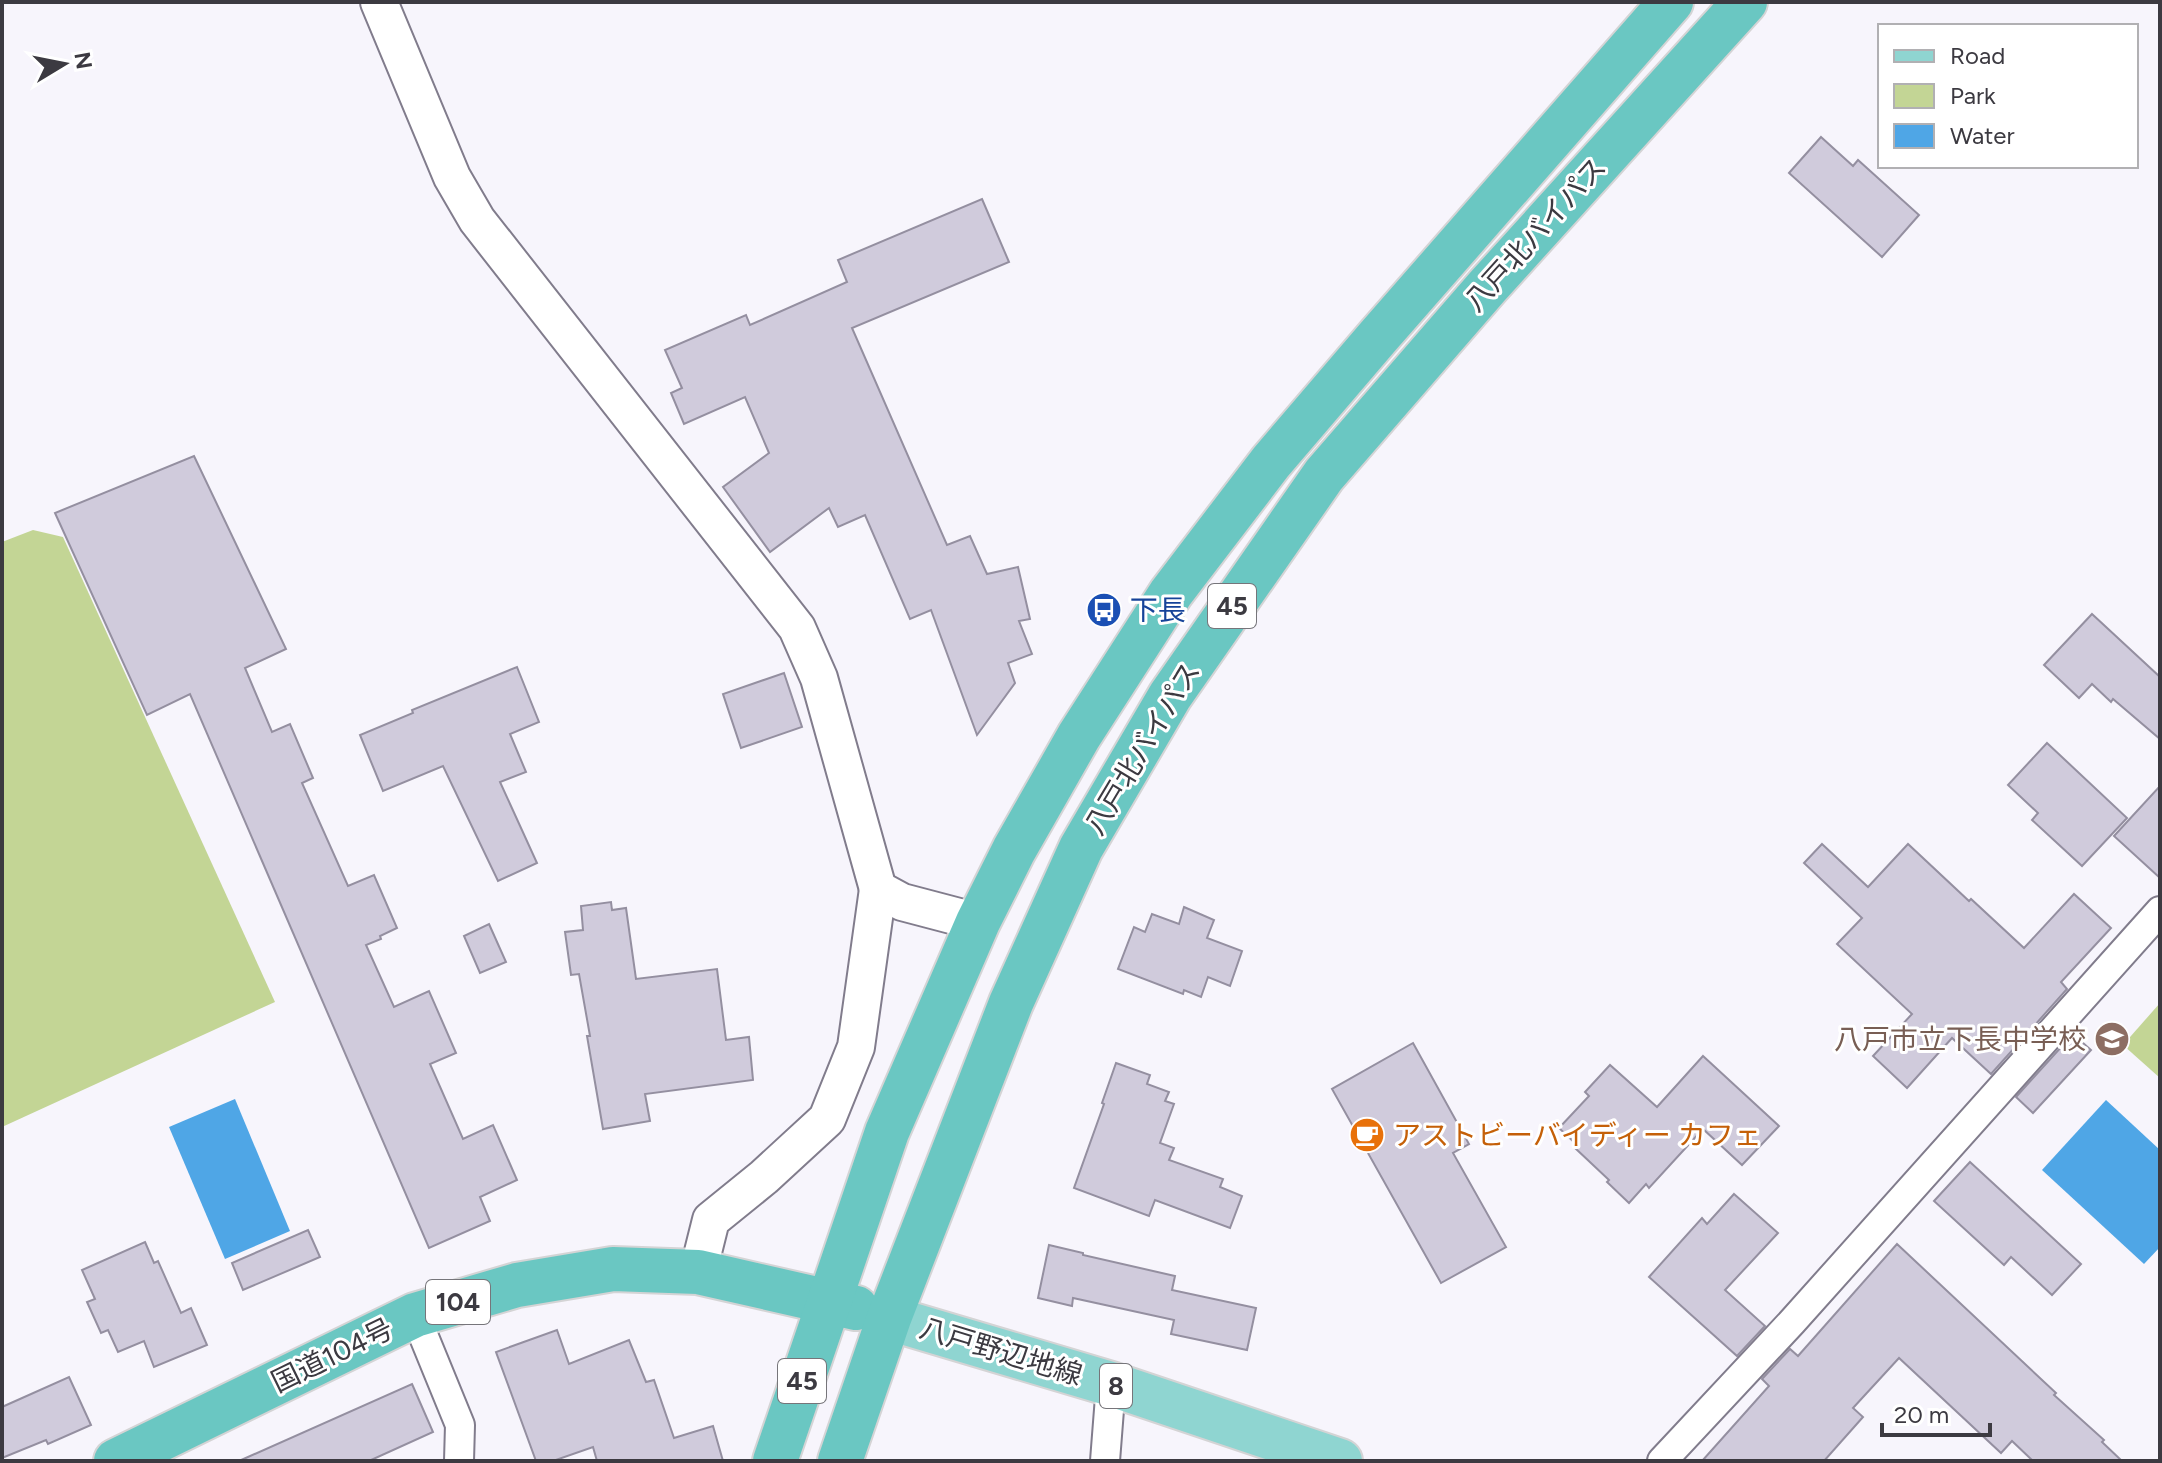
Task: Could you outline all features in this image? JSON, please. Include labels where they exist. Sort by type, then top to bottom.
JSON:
[{"type":"highway","name":"八戸北バイパス","points":[[829,1301],[887,1132],[978,922],[1014,850],[1079,736],[1171,593],[1281,451],[1671,2]]},
{"type":"highway","name":"八戸北バイパス","points":[[889,1318],[1011,1003],[1081,848],[1170,696],[1324,475],[1487,287],[1745,2]]},
{"type":"highway","name":"国道104号","points":[[116,1461],[415,1315],[517,1285],[613,1269],[698,1272],[829,1301],[889,1318]]},
{"type":"highway","name":"45","points":[[775,1461],[829,1301]]},
{"type":"highway","name":"45","points":[[840,1461],[889,1318]]},
{"type":"main road","name":"八戸野辺地線","points":[[889,1318],[1111,1384],[1340,1461]]},
{"type":"street","points":[[379,2],[452,177],[477,220],[797,628],[819,678],[878,889],[856,1047],[827,1119],[711,1220],[698,1272]]},
{"type":"street","points":[[878,889],[902,902],[978,922]]},
{"type":"street","points":[[1662,1461],[1792,1322],[2160,911]]},
{"type":"street","points":[[415,1315],[460,1425],[459,1461]]},
{"type":"street","points":[[1105,1461],[1111,1384]]},
{"type":"green space","points":[[33,530],[63,537],[275,1002],[2,1127],[2,542]]},
{"type":"green space","points":[[2160,1003],[2160,1078],[2123,1045]]},
{"type":"water","points":[[235,1099],[290,1231],[225,1259],[169,1127]]},
{"type":"water","points":[[2106,1100],[2160,1150],[2160,1247],[2144,1264],[2042,1170]]},
{"type":"building","points":[[1821,137],[1853,166],[1858,160],[1919,215],[1882,257],[1789,173]]},
{"type":"building","points":[[982,199],[1009,262],[852,328],[947,545],[970,536],[987,574],[1018,567],[1030,619],[1019,621],[1032,654],[1008,663],[1015,683],[977,735],[931,610],[910,619],[865,515],[838,527],[829,508],[770,552],[723,487],[769,453],[745,397],[684,424],[671,393],[682,388],[665,350],[746,315],[750,325],[847,282],[838,260]]},
{"type":"building","points":[[194,456],[286,649],[245,668],[272,732],[290,724],[313,778],[302,783],[348,886],[374,875],[397,928],[366,945],[394,1007],[429,991],[456,1053],[430,1064],[463,1139],[493,1125],[517,1180],[480,1197],[490,1221],[429,1248],[190,694],[147,715],[55,513]]},
{"type":"building","points":[[2092,614],[2160,677],[2160,739],[2092,684],[2079,698],[2044,665]]},
{"type":"building","points":[[517,667],[539,722],[510,734],[526,772],[500,782],[537,863],[498,881],[443,766],[383,791],[360,735]]},
{"type":"building","points":[[784,673],[802,727],[741,748],[723,694]]},
{"type":"building","points":[[2047,743],[2127,818],[2082,866],[2032,820],[2038,813],[2008,785]]},
{"type":"building","points":[[2160,786],[2160,878],[2114,836]]},
{"type":"building","points":[[1822,844],[1868,887],[1908,844],[2024,948],[2074,894],[2111,928],[2061,982],[2067,989],[1991,1074],[1952,1038],[1907,1088],[1873,1056],[1912,1014],[1837,944],[1862,918],[1804,863]]},
{"type":"building","points":[[611,902],[612,910],[626,908],[636,979],[717,969],[726,1040],[749,1037],[753,1080],[645,1094],[650,1121],[603,1129],[579,974],[571,975],[565,932],[583,930],[581,906]]},
{"type":"building","points":[[1184,907],[1214,920],[1207,938],[1242,951],[1230,986],[1208,977],[1201,997],[1184,990],[1183,994],[1118,969],[1134,927],[1145,932],[1152,914],[1179,924]]},
{"type":"building","points":[[489,924],[506,962],[480,973],[464,936]]},
{"type":"building","points":[[2073,1034],[2091,1050],[2033,1113],[2016,1097]]},
{"type":"building","points":[[1413,1043],[1469,1144],[1453,1153],[1506,1247],[1441,1283],[1332,1089]]},
{"type":"building","points":[[1703,1056],[1779,1126],[1742,1165],[1703,1129],[1649,1188],[1646,1184],[1629,1203],[1559,1128],[1589,1096],[1585,1092],[1610,1065],[1657,1107]]},
{"type":"building","points":[[1116,1063],[1150,1075],[1147,1084],[1169,1092],[1165,1101],[1174,1104],[1160,1143],[1174,1148],[1169,1160],[1223,1179],[1220,1187],[1242,1196],[1230,1228],[1155,1200],[1149,1216],[1074,1188]]},
{"type":"building","points":[[1970,1162],[2081,1264],[2052,1295],[2011,1257],[2004,1265],[1934,1201]]},
{"type":"building","points":[[1734,1194],[1778,1233],[1725,1290],[1765,1326],[1737,1356],[1649,1277],[1702,1218],[1707,1224]]},
{"type":"building","points":[[308,1230],[320,1257],[243,1290],[232,1263]]},
{"type":"building","points":[[145,1242],[154,1263],[158,1261],[181,1313],[191,1308],[207,1345],[154,1367],[144,1341],[118,1352],[108,1330],[101,1333],[87,1302],[95,1299],[82,1270]]},
{"type":"building","points":[[1897,1244],[2056,1393],[2054,1395],[2104,1440],[2102,1442],[2122,1461],[2033,1461],[2012,1441],[2001,1453],[1899,1358],[1853,1408],[1863,1417],[1824,1461],[1702,1461],[1769,1386],[1762,1379],[1790,1349],[1798,1356]]},
{"type":"building","points":[[1049,1245],[1175,1276],[1172,1290],[1256,1308],[1247,1350],[1171,1334],[1174,1320],[1073,1298],[1072,1306],[1038,1298]]},
{"type":"building","points":[[557,1330],[569,1364],[629,1340],[646,1382],[654,1380],[674,1438],[713,1426],[723,1461],[597,1461],[593,1447],[553,1461],[536,1461],[496,1352]]},
{"type":"building","points":[[69,1377],[91,1425],[48,1444],[46,1440],[2,1458],[2,1407]]},
{"type":"building","points":[[412,1384],[433,1432],[369,1461],[239,1461]]},
{"type":"place","name":"下長","points":[[1104,610]]},
{"type":"place","name":"八戸市立下長中学校","points":[[2112,1039]]},
{"type":"place","name":"アストビーバイディー カフェ","points":[[1367,1135]]}]
